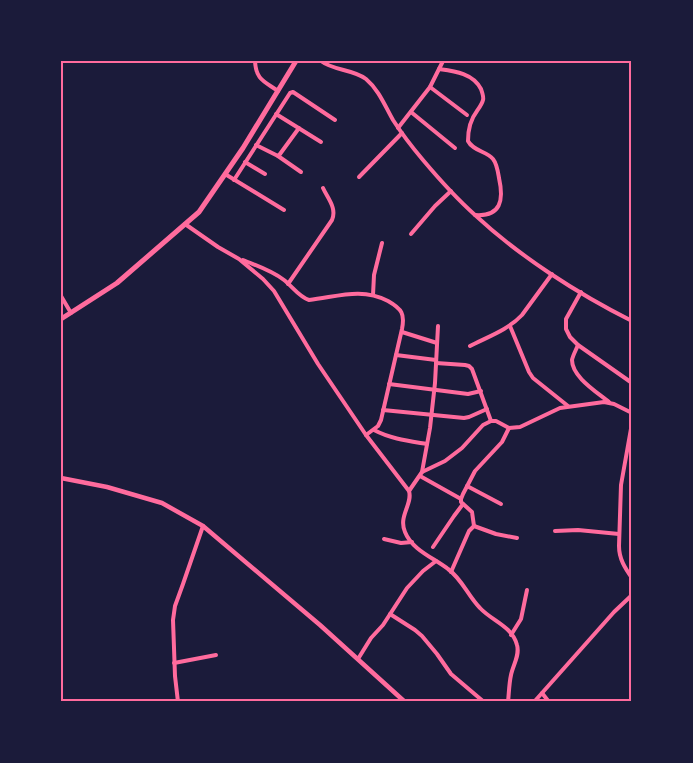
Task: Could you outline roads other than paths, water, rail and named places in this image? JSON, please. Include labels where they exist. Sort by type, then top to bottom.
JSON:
[{"type":"main road","points":[[61,320],[117,283],[199,212],[243,148],[296,61]]},
{"type":"street","points":[[254,61],[255,71],[258,76],[278,91]]},
{"type":"street","points":[[321,61],[329,66],[353,72],[368,81],[398,128],[424,162],[475,215],[502,238],[552,274],[632,321]]},
{"type":"street","points":[[398,128],[430,86],[441,62]]},
{"type":"street","points":[[439,69],[451,70],[476,81],[483,97],[481,104],[471,119],[468,141],[473,147],[494,160],[502,190],[496,210],[484,216],[475,215]]},
{"type":"street","points":[[430,86],[467,115]]},
{"type":"street","points":[[234,180],[290,93],[293,92],[335,120]]},
{"type":"street","points":[[411,112],[455,148]]},
{"type":"street","points":[[276,114],[321,142]]},
{"type":"street","points":[[278,156],[299,128]]},
{"type":"street","points":[[359,177],[402,133]]},
{"type":"street","points":[[256,144],[301,172]]},
{"type":"street","points":[[245,162],[265,174]]},
{"type":"street","points":[[225,174],[284,210]]},
{"type":"street","points":[[288,284],[334,216],[334,209],[323,188]]},
{"type":"street","points":[[411,234],[435,206],[452,191]]},
{"type":"street","points":[[185,224],[239,259],[269,270],[304,298],[310,300],[356,293],[379,297],[399,308],[404,318],[402,332],[383,410],[378,426],[366,435]]},
{"type":"street","points":[[372,295],[377,260],[382,243]]},
{"type":"street","points":[[239,259],[274,291],[318,364],[366,435],[408,491],[410,495],[403,517],[405,533],[420,550],[451,572],[481,609],[506,628],[511,635],[517,646],[518,653],[511,672],[508,702]]},
{"type":"street","points":[[470,346],[510,326],[522,315],[552,274]]},
{"type":"street","points":[[581,292],[566,319],[566,328],[570,337],[578,345],[632,383]]},
{"type":"street","points":[[61,296],[71,313]]},
{"type":"street","points":[[421,474],[432,415],[438,326]]},
{"type":"street","points":[[510,326],[529,372],[568,406]]},
{"type":"street","points":[[402,332],[437,343]]},
{"type":"street","points":[[578,345],[572,357],[575,370],[583,380],[609,402],[632,413]]},
{"type":"street","points":[[396,355],[472,368],[476,374],[491,421]]},
{"type":"street","points":[[389,384],[468,394],[481,391]]},
{"type":"street","points":[[408,491],[421,474],[445,461],[462,448],[483,424],[491,421],[509,428],[520,427],[552,411],[568,406],[609,402]]},
{"type":"street","points":[[383,410],[464,418],[487,408]]},
{"type":"street","points":[[632,425],[621,485],[619,534],[619,554],[632,578]]},
{"type":"street","points":[[461,499],[466,486],[479,466],[502,442],[509,428]]},
{"type":"street","points":[[374,430],[401,440],[427,444]]},
{"type":"street","points":[[421,474],[461,499],[463,504],[472,512],[474,526]]},
{"type":"street","points":[[61,478],[107,487],[162,503],[203,526],[320,624],[405,702]]},
{"type":"street","points":[[466,486],[501,504]]},
{"type":"street","points":[[434,546],[463,504]]},
{"type":"street","points":[[178,702],[174,663],[173,620],[175,606],[203,526]]},
{"type":"street","points":[[474,526],[496,534],[518,538]]},
{"type":"street","points":[[451,572],[469,531],[474,526]]},
{"type":"street","points":[[555,530],[619,534]]},
{"type":"street","points":[[384,540],[401,543],[412,542]]},
{"type":"street","points":[[358,659],[407,588],[436,561]]},
{"type":"street","points":[[511,635],[521,620],[527,590]]},
{"type":"street","points":[[534,702],[632,594]]},
{"type":"street","points":[[390,614],[422,636],[451,674],[484,702]]},
{"type":"street","points":[[174,663],[216,655]]},
{"type":"street","points":[[542,693],[549,702]]}]
